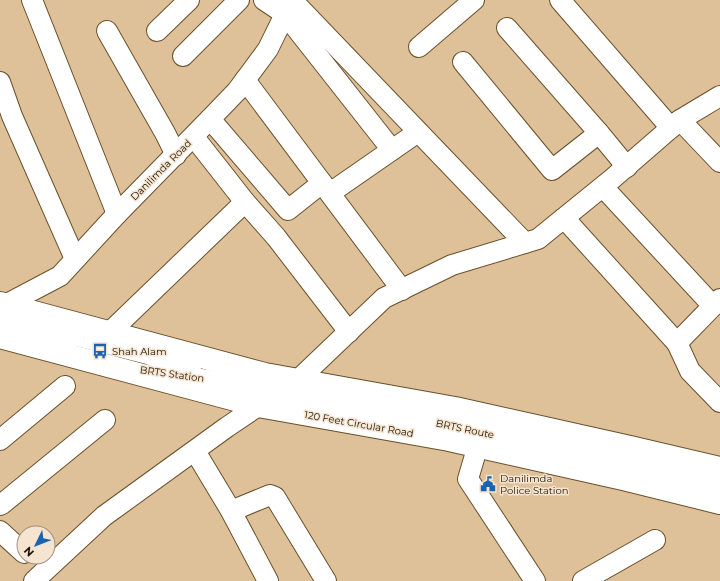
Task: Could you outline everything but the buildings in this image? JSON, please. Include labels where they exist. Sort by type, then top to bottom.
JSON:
[{"type":"main road","points":[[1,310],[110,332],[265,374],[455,408],[720,468]]},
{"type":"main road","name":"120 Feet Circular Road","points":[[0,337],[258,406],[449,440],[623,479],[720,503]]},
{"type":"street","points":[[32,0],[117,214]]},
{"type":"street","points":[[157,31],[189,0]]},
{"type":"street","points":[[183,56],[239,0]]},
{"type":"street","points":[[264,0],[290,4],[418,132],[525,243]]},
{"type":"street","points":[[420,47],[474,0]]},
{"type":"street","points":[[560,0],[675,124],[720,162]]},
{"type":"street","points":[[290,4],[392,150]]},
{"type":"street","name":"Danilimda Road","points":[[1,310],[60,276],[117,214],[194,137],[237,91],[268,49],[290,4]]},
{"type":"street","points":[[507,28],[627,166]]},
{"type":"street","points":[[107,31],[176,155]]},
{"type":"street","points":[[463,62],[552,170],[599,133]]},
{"type":"street","points":[[245,80],[402,290]]},
{"type":"street","points":[[0,82],[12,116],[75,259]]},
{"type":"street","points":[[33,565],[39,576],[104,516],[258,406],[281,394],[298,380],[384,298],[452,265],[538,239],[603,187],[675,124],[720,96]]},
{"type":"street","points":[[210,119],[288,210],[392,150],[418,132]]},
{"type":"street","points":[[194,137],[245,202],[276,237],[349,332]]},
{"type":"street","points":[[603,187],[716,303],[677,343]]},
{"type":"street","points":[[110,332],[245,202]]},
{"type":"street","points":[[564,218],[677,343],[690,371],[720,402]]},
{"type":"street","name":"BRTS Station","points":[[1,310],[24,327],[73,335],[148,354],[208,380]]},
{"type":"street","name":"BRTS Route","points":[[208,380],[452,425],[720,487]]},
{"type":"street","points":[[0,440],[65,386]]},
{"type":"street","points":[[0,505],[105,420]]},
{"type":"street","points":[[478,447],[468,479],[535,581]]},
{"type":"street","points":[[195,451],[231,511],[268,581]]},
{"type":"street","points":[[231,511],[270,495],[275,496],[326,581]]},
{"type":"street","points":[[0,531],[16,546]]},
{"type":"street","points":[[583,581],[655,540]]},
{"type":"place","name":"Shah Alam","points":[[100,351]]},
{"type":"place","name":"Danilimda Police Station","points":[[488,484]]}]
